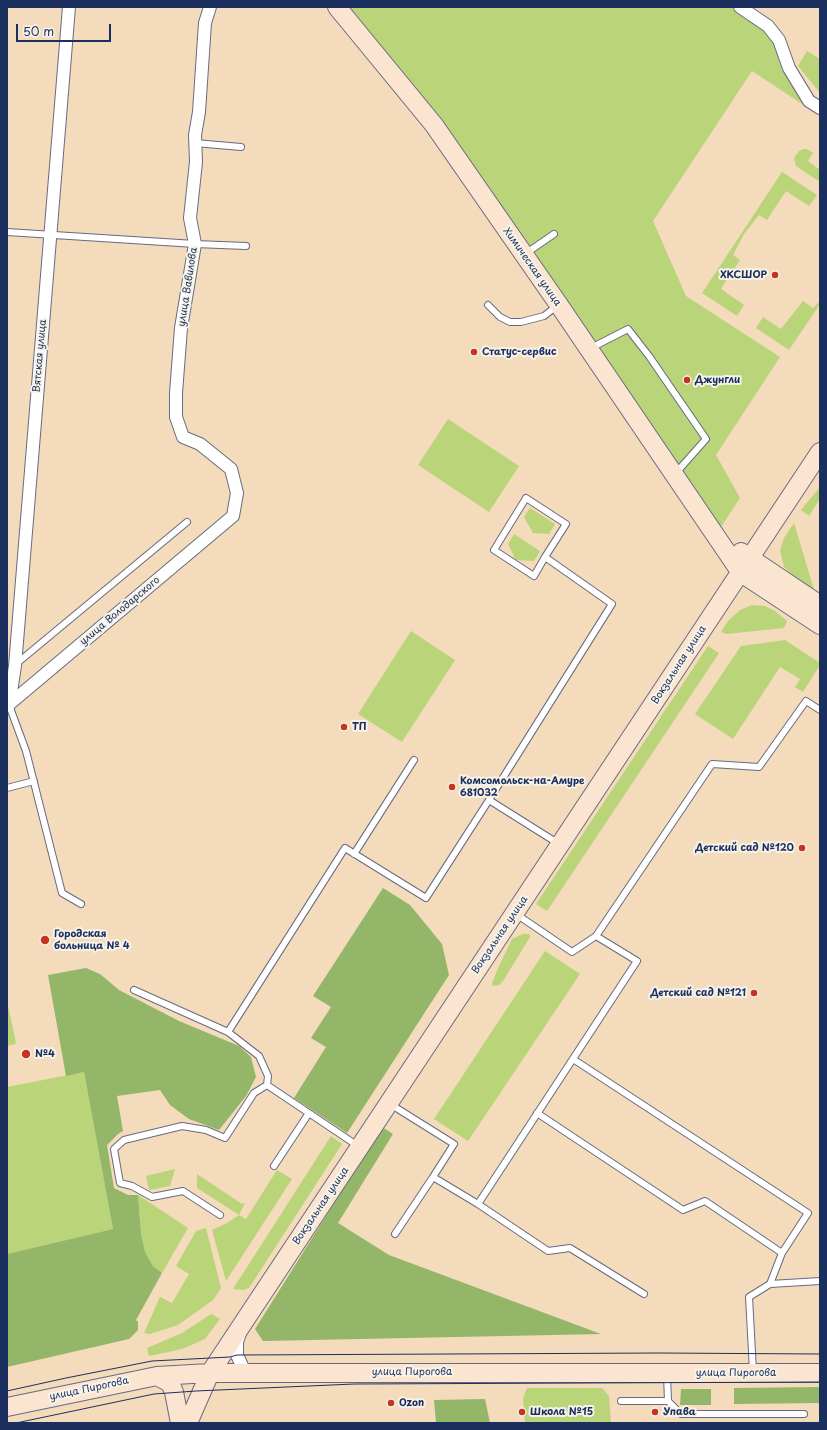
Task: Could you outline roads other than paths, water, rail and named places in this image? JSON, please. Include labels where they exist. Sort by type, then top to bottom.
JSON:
[{"type":"main road","name":"Химическая улица","points":[[337,7],[434,125],[558,304],[715,536],[745,566]]},
{"type":"main road","name":"Вокзальная улица","points":[[188,1423],[210,1373],[820,452]]},
{"type":"main road","points":[[745,566],[820,605]]},
{"type":"main road","points":[[745,566],[820,625]]},
{"type":"main road","name":"улица Пирогова","points":[[7,1407],[157,1376],[210,1373],[354,1375],[820,1373]]},
{"type":"main road","points":[[157,1376],[170,1383],[174,1392],[180,1423]]},
{"type":"street","name":"Вятская улица","points":[[8,704],[15,666],[69,7]]},
{"type":"street","name":"улица Вавилова","points":[[210,7],[205,23],[199,112],[195,143],[196,162],[190,218],[195,244],[181,328],[176,393],[176,417],[183,437],[200,444],[231,469],[237,493],[233,516]]},
{"type":"street","points":[[740,7],[768,26],[779,40],[789,68],[809,100],[820,108]]},
{"type":"street","name":"улица Володарского","points":[[8,704],[233,516]]},
{"type":"street","points":[[244,1321],[237,1342],[237,1355],[243,1368],[252,1373]]},
{"type":"lane","points":[[195,143],[241,147]]},
{"type":"lane","points":[[7,232],[50,236],[246,246]]},
{"type":"lane","points":[[524,255],[554,234]]},
{"type":"lane","points":[[488,305],[500,317],[510,322],[521,322],[544,316],[558,304]]},
{"type":"lane","points":[[588,349],[628,329],[649,356],[702,433],[706,439],[674,475]]},
{"type":"lane","points":[[526,498],[566,524],[545,557],[534,576],[494,550],[526,498]]},
{"type":"lane","points":[[15,666],[187,522]]},
{"type":"lane","points":[[228,1032],[345,848],[426,898],[612,604],[545,557]]},
{"type":"lane","points":[[515,913],[572,952],[596,936],[712,764],[759,768],[806,701],[820,710]]},
{"type":"lane","points":[[8,704],[26,751],[62,893],[81,904]]},
{"type":"lane","points":[[354,854],[414,760]]},
{"type":"lane","points":[[7,788],[34,781]]},
{"type":"lane","points":[[489,800],[560,845]]},
{"type":"lane","points":[[478,1204],[637,961],[596,936]]},
{"type":"lane","points":[[134,990],[228,1032],[259,1056],[268,1076],[267,1085]]},
{"type":"lane","points":[[572,1059],[808,1213],[782,1253],[770,1284]]},
{"type":"lane","points":[[267,1085],[360,1147]]},
{"type":"lane","points":[[220,1215],[183,1190],[152,1197],[132,1186],[120,1183],[114,1149],[124,1140],[182,1126],[206,1130],[225,1138],[254,1093],[267,1085]]},
{"type":"lane","points":[[389,1103],[454,1144],[395,1234]]},
{"type":"lane","points":[[274,1166],[309,1113]]},
{"type":"lane","points":[[537,1113],[683,1210],[705,1201],[782,1253]]},
{"type":"lane","points":[[433,1176],[548,1251],[570,1248],[644,1294]]},
{"type":"lane","points":[[754,1373],[749,1297],[770,1284],[820,1281]]},
{"type":"lane","points":[[667,1373],[668,1401],[681,1414],[804,1414]]},
{"type":"lane","points":[[621,1401],[668,1401]]},
{"type":"tram line","points":[[7,1391],[152,1361],[230,1357],[237,1355],[659,1353],[820,1354]]},
{"type":"tram line","points":[[16,1423],[154,1394],[196,1391],[354,1384],[820,1382]]},
{"type":"place","name":"ХКСШОР","points":[[775,275]]},
{"type":"place","name":"Статус-сервис","points":[[474,352]]},
{"type":"place","name":"Джунгли","points":[[687,380]]},
{"type":"place","name":"ТП","points":[[344,727]]},
{"type":"place","name":"Комсомольск-на-Амуре 681032","points":[[452,787]]},
{"type":"place","name":"Детский сад №120","points":[[802,848]]},
{"type":"place","name":"Городская больница № 4","points":[[45,940]]},
{"type":"place","name":"Детский сад №121","points":[[754,993]]},
{"type":"place","name":"№4","points":[[26,1054]]},
{"type":"place","name":"Ozon","points":[[391,1403]]},
{"type":"place","name":"Школа №15","points":[[522,1412]]},
{"type":"place","name":"Упава","points":[[655,1412]]}]
